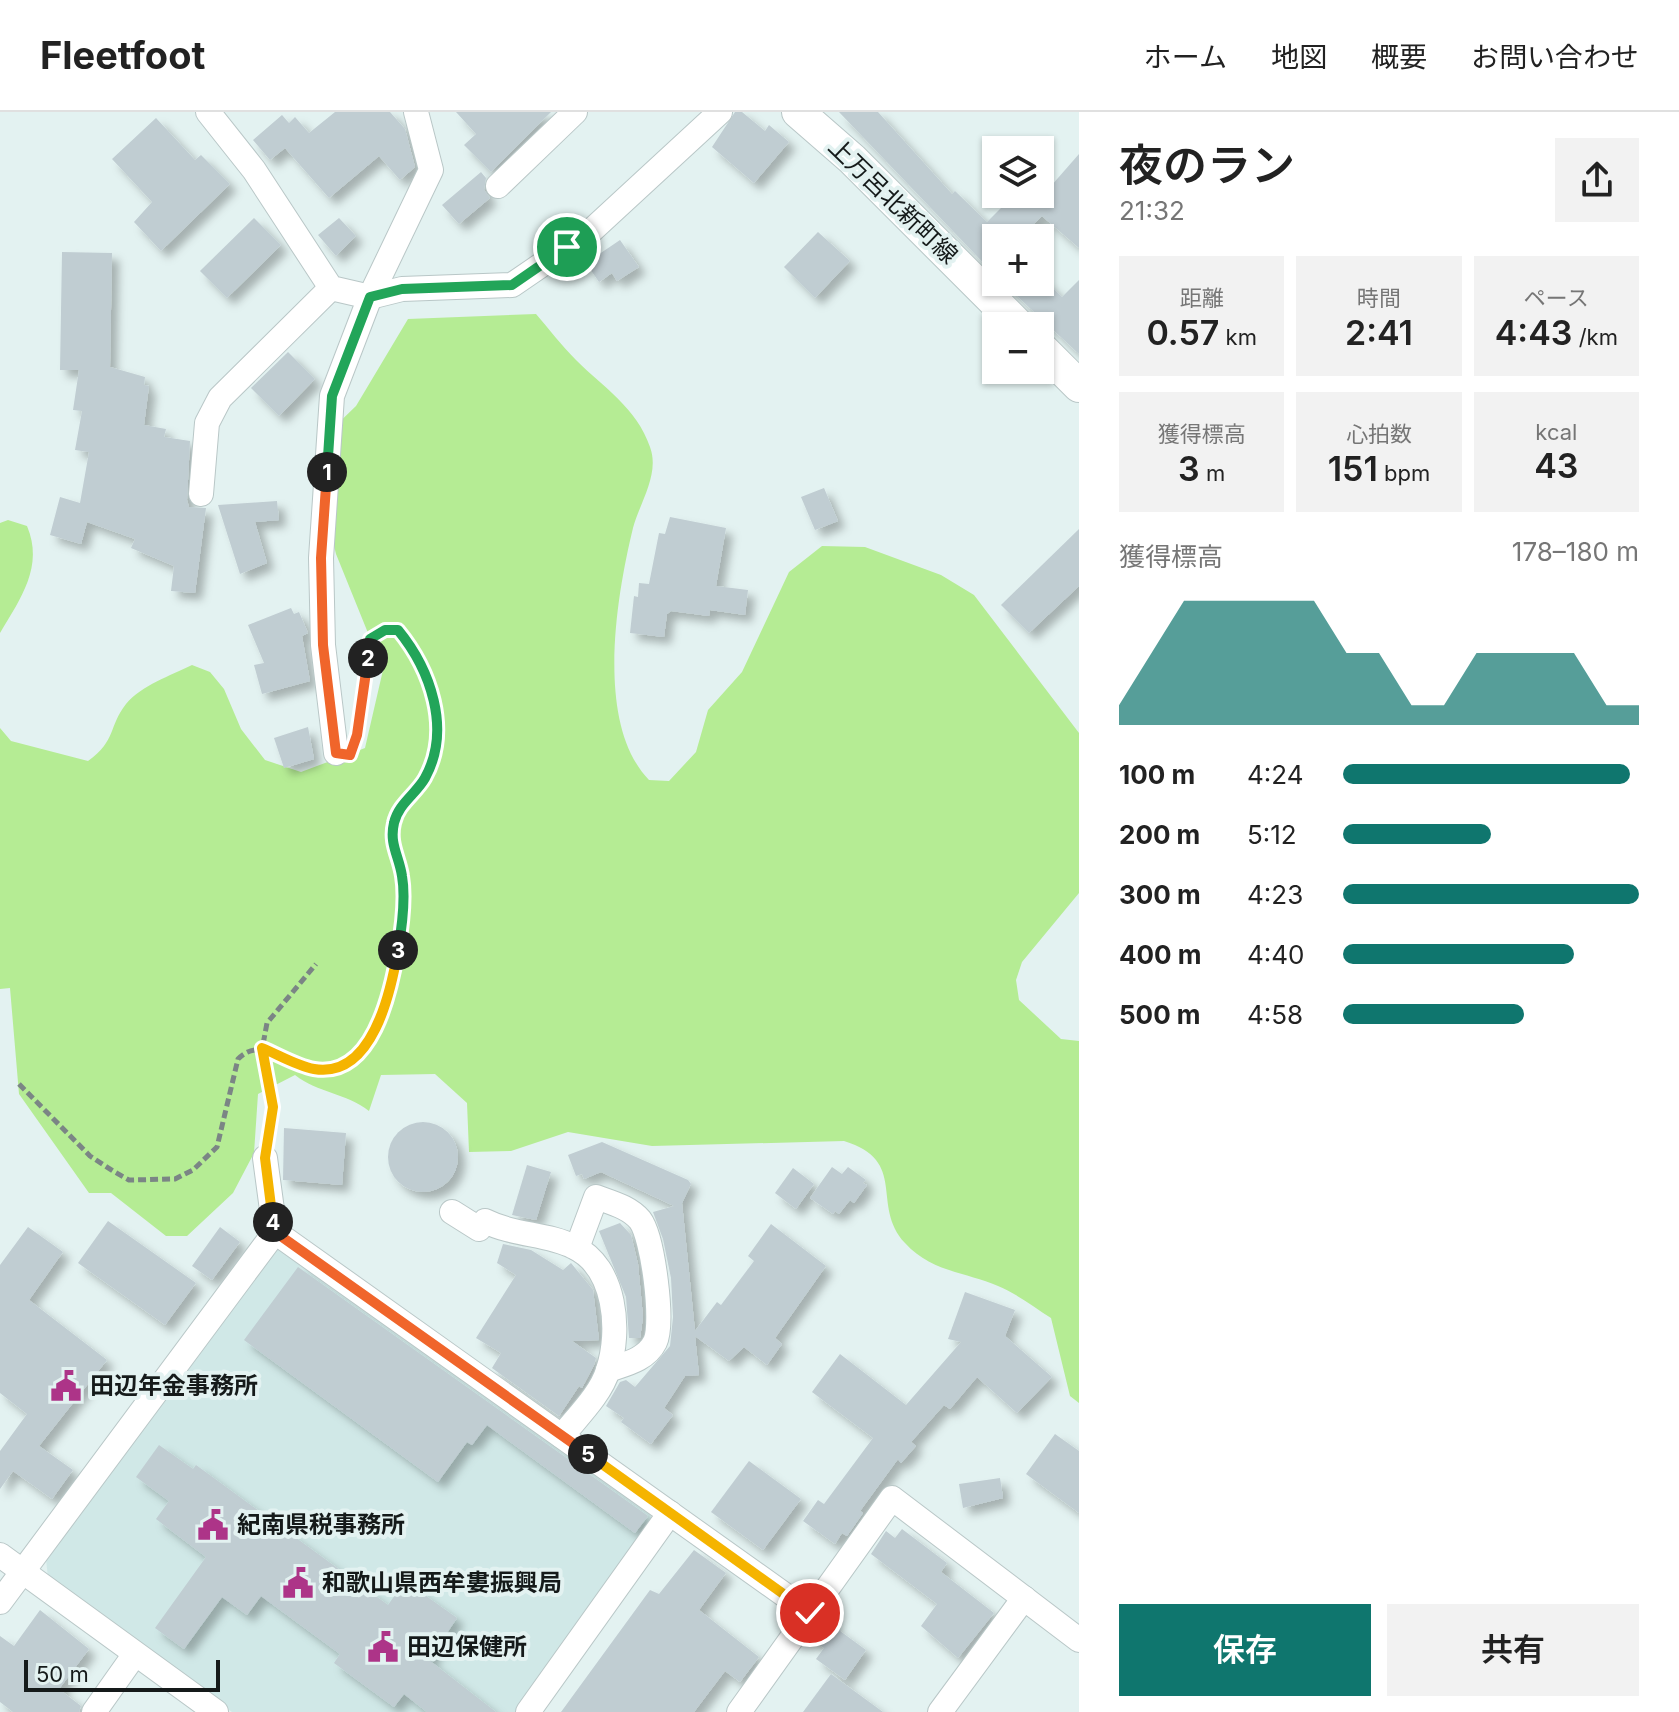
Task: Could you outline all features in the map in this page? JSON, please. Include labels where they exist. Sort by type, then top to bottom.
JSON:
[{"type":"main road","name":"上万呂北新町線","points":[[798,112],[852,159],[1005,312]]},
{"type":"main road","points":[[1054,361],[1079,386]]},
{"type":"street","points":[[208,112],[254,170],[331,288],[370,297],[402,289],[512,285],[591,231],[720,112]]},
{"type":"street","points":[[336,753],[323,645],[321,558],[332,396],[370,297],[431,170],[416,112]]},
{"type":"street","points":[[498,186],[575,112]]},
{"type":"street","points":[[201,494],[207,423],[220,398],[331,288]]},
{"type":"street","points":[[0,1602],[275,1232],[265,1158]]},
{"type":"street","points":[[577,1248],[596,1197],[629,1209],[642,1223],[649,1246],[660,1322],[655,1342],[642,1358],[608,1370]]},
{"type":"street","points":[[452,1212],[479,1229],[485,1221],[508,1232],[577,1248],[602,1276],[613,1300],[608,1370],[562,1436]]},
{"type":"street","points":[[275,1232],[810,1613]]},
{"type":"street","points":[[739,1712],[892,1498],[1079,1640]]},
{"type":"street","points":[[528,1712],[670,1513]]},
{"type":"street","points":[[0,1555],[216,1712]]},
{"type":"street","points":[[940,1712],[1024,1598]]},
{"type":"street","points":[[94,1712],[135,1654]]},
{"type":"path","points":[[19,1084],[90,1156],[113,1171],[129,1180],[175,1179],[210,1157],[222,1133],[238,1059],[247,1051],[262,1048],[315,1069],[332,1069],[360,1052],[383,1011],[401,931],[402,876],[392,847],[394,820],[408,797],[424,780],[433,756],[435,697],[398,630],[385,630],[370,639],[358,726]]},
{"type":"path","points":[[265,1158],[273,1107],[262,1048],[267,1023],[316,964]]},
{"type":"shaded area","points":[[276,1237],[650,1511],[652,1526],[515,1712],[232,1712],[48,1578],[46,1559]]},
{"type":"green space","points":[[536,314],[571,355],[628,409],[650,447],[653,467],[627,557],[616,624],[614,659],[621,727],[632,756],[649,780],[669,781],[696,752],[708,710],[742,672],[789,572],[822,546],[865,547],[941,575],[974,595],[1079,733],[1079,893],[1022,962],[1016,980],[1019,1000],[1061,1039],[1079,1041],[1079,1403],[1070,1396],[1051,1318],[1005,1289],[937,1266],[915,1253],[895,1229],[883,1172],[876,1160],[864,1150],[844,1141],[652,1146],[568,1132],[511,1151],[469,1152],[467,1103],[435,1074],[381,1075],[369,1111],[295,1075],[258,1094],[254,1153],[233,1193],[187,1236],[166,1236],[111,1193],[89,1193],[19,1094],[10,988],[0,989],[0,728],[11,741],[88,761],[104,746],[120,712],[133,697],[192,665],[210,672],[224,689],[241,729],[265,760],[301,772],[365,748],[383,670],[336,554],[316,474],[325,436],[356,406],[408,319]]},
{"type":"green space","points":[[8,520],[27,526],[33,555],[28,581],[0,633],[0,523]]},
{"type":"building","points":[[335,112],[390,112],[405,129],[415,167],[400,180],[379,156],[329,198],[285,148],[270,160],[253,140],[282,115],[289,123],[295,117],[309,133]]},
{"type":"building","points":[[456,112],[551,112],[491,172],[464,145],[476,134]]},
{"type":"building","points":[[735,112],[742,112],[765,131],[769,125],[789,142],[754,183],[712,147]]},
{"type":"building","points":[[839,112],[878,112],[952,194],[955,191],[987,222],[1001,208],[1054,208],[1054,183],[1079,154],[1079,248],[1042,216],[1034,224],[982,224],[982,261]]},
{"type":"building","points":[[156,118],[195,160],[201,155],[230,184],[161,251],[134,222],[152,202],[112,159]]},
{"type":"building","points":[[481,172],[486,178],[484,190],[490,198],[459,224],[442,205]]},
{"type":"building","points":[[254,218],[281,245],[227,298],[200,271]]},
{"type":"building","points":[[339,218],[356,236],[336,256],[318,235]]},
{"type":"building","points":[[818,232],[850,261],[815,298],[784,267]]},
{"type":"building","points":[[620,240],[639,267],[617,281],[612,273],[599,282],[586,263]]},
{"type":"building","points":[[62,252],[112,253],[110,367],[145,377],[144,385],[149,386],[144,425],[166,429],[164,437],[190,441],[187,500],[189,507],[206,508],[195,593],[171,591],[174,566],[131,548],[135,539],[87,522],[81,544],[50,535],[60,497],[80,503],[89,452],[75,450],[82,411],[73,410],[79,370],[60,370]]},
{"type":"building","points":[[1079,280],[1079,354],[1054,331],[1054,312],[1034,312],[1017,296],[1054,296],[1054,289],[1062,297]]},
{"type":"building","points":[[288,352],[315,379],[279,416],[251,388]]},
{"type":"building","points":[[824,488],[838,521],[815,530],[801,497]]},
{"type":"building","points":[[277,501],[279,520],[255,522],[267,563],[240,574],[218,505]]},
{"type":"building","points":[[670,517],[726,528],[716,586],[748,590],[745,615],[710,610],[709,616],[671,611],[667,614],[664,637],[630,633],[634,596],[638,597],[639,583],[649,584],[659,533],[665,534]]},
{"type":"building","points":[[1079,529],[1079,586],[1029,633],[1001,605]]},
{"type":"building","points":[[291,608],[294,614],[299,612],[308,633],[302,636],[310,681],[262,694],[254,665],[264,663],[248,625]]},
{"type":"building","points":[[308,727],[314,759],[284,768],[274,738]]},
{"type":"building","points":[[423,1122],[448,1132],[458,1157],[448,1182],[423,1192],[398,1182],[388,1157],[398,1132]]},
{"type":"building","points":[[284,1128],[346,1133],[342,1185],[283,1180]]},
{"type":"building","points":[[602,1142],[691,1184],[682,1203],[695,1331],[717,1302],[721,1305],[754,1261],[748,1256],[771,1224],[826,1266],[775,1338],[782,1344],[767,1365],[744,1347],[729,1361],[695,1336],[699,1375],[685,1376],[664,1408],[673,1415],[651,1444],[621,1422],[624,1418],[606,1406],[620,1382],[626,1380],[635,1387],[670,1346],[673,1317],[671,1278],[663,1239],[653,1212],[674,1206],[601,1172],[584,1179],[582,1174],[576,1176],[568,1155]]},
{"type":"building","points":[[527,1165],[551,1172],[536,1220],[512,1215]]},
{"type":"building","points":[[832,1167],[842,1174],[848,1167],[866,1180],[863,1183],[867,1185],[854,1203],[850,1200],[839,1214],[835,1211],[833,1214],[810,1198]]},
{"type":"building","points":[[793,1168],[814,1184],[796,1209],[775,1193]]},
{"type":"building","points":[[108,1221],[196,1283],[165,1325],[78,1263]]},
{"type":"building","points":[[620,1223],[631,1235],[638,1264],[643,1317],[640,1338],[629,1338],[626,1297],[599,1231]]},
{"type":"building","points":[[28,1227],[63,1252],[29,1300],[107,1360],[39,1446],[73,1470],[52,1499],[13,1471],[0,1489],[0,1451],[27,1414],[0,1393],[0,1265]]},
{"type":"building","points":[[220,1227],[240,1242],[212,1280],[192,1266]]},
{"type":"building","points":[[503,1244],[531,1250],[563,1270],[571,1263],[593,1290],[599,1340],[572,1341],[596,1358],[582,1388],[579,1386],[559,1416],[492,1368],[501,1353],[476,1338],[516,1275],[497,1263]]},
{"type":"building","points":[[298,1267],[648,1516],[635,1533],[487,1425],[472,1445],[467,1442],[438,1482],[244,1340]]},
{"type":"building","points":[[965,1292],[1015,1310],[1005,1336],[1052,1377],[1017,1413],[977,1377],[950,1409],[944,1405],[911,1442],[916,1446],[901,1463],[898,1459],[860,1511],[863,1513],[847,1536],[842,1533],[835,1544],[803,1521],[818,1500],[824,1504],[873,1438],[812,1392],[840,1354],[906,1405],[961,1342],[948,1339]]},
{"type":"building","points":[[1055,1434],[1079,1451],[1079,1513],[1026,1474]]},
{"type":"building","points":[[159,1445],[193,1469],[196,1465],[388,1605],[405,1581],[457,1618],[429,1660],[496,1712],[427,1712],[404,1694],[394,1707],[334,1663],[340,1654],[261,1596],[247,1615],[222,1597],[184,1649],[155,1628],[206,1557],[156,1519],[169,1501],[136,1477]]},
{"type":"building","points":[[749,1461],[801,1499],[763,1550],[711,1512]]},
{"type":"building","points":[[1000,1478],[1003,1498],[963,1508],[959,1484]]},
{"type":"building","points":[[902,1529],[947,1563],[941,1572],[994,1613],[958,1658],[921,1626],[937,1604],[871,1554],[886,1531],[895,1538]]},
{"type":"building","points":[[694,1550],[726,1573],[699,1610],[759,1657],[740,1682],[725,1671],[694,1712],[561,1712],[650,1590],[659,1594]]},
{"type":"building","points":[[40,1610],[89,1649],[59,1689],[81,1706],[79,1712],[13,1712],[0,1702],[0,1636],[14,1646]]},
{"type":"building","points":[[825,1620],[866,1650],[845,1680],[816,1659],[824,1648],[812,1639]]},
{"type":"building","points":[[831,1674],[883,1712],[803,1712]]},
{"type":"place","name":"田辺年金事務所","points":[[66,1386]]},
{"type":"place","name":"紀南県税事務所","points":[[213,1525]]},
{"type":"place","name":"和歌山県西牟婁振興局","points":[[298,1583]]},
{"type":"place","name":"田辺保健所","points":[[383,1647]]},
{"type":"route","points":[[567,247],[512,285],[402,289],[370,297],[342,363],[332,396],[321,558],[323,645],[330,680],[336,753],[350,755],[357,735],[370,639],[385,630],[398,630],[407,641],[435,697],[433,756],[424,780],[408,797],[394,820],[392,847],[402,876],[401,931],[383,1011],[371,1036],[360,1052],[332,1069],[315,1069],[262,1048],[273,1107],[265,1158],[269,1199],[275,1232],[810,1613]]}]
